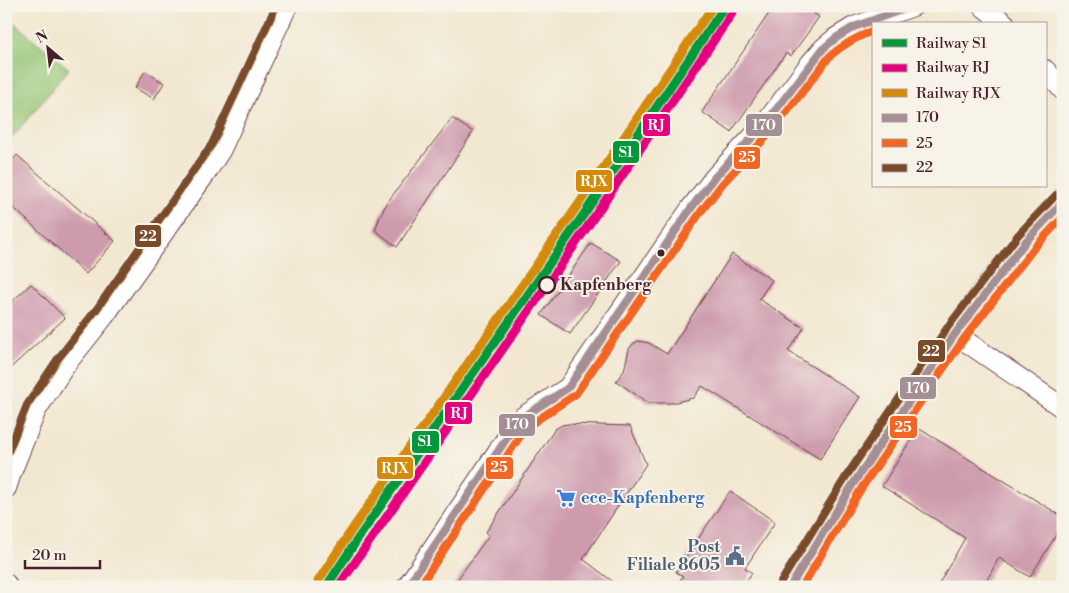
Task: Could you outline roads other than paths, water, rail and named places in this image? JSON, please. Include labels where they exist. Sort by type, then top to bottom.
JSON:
[{"type":"main road","points":[[790,587],[853,484],[955,334],[1026,241],[1063,202]]},
{"type":"street","points":[[6,488],[36,410],[65,365],[104,316],[221,149],[287,6]]},
{"type":"street","points":[[406,587],[512,429],[523,417],[568,388],[692,207],[715,177],[765,124],[823,49],[854,27],[913,6]]},
{"type":"street","points":[[982,6],[1002,22]]},
{"type":"street","points":[[1046,71],[1063,90]]},
{"type":"street","points":[[955,334],[1063,408]]},
{"type":"rail line","name":"RJX","points":[[318,581],[713,6]]},
{"type":"rail line","name":"S1","points":[[326,587],[584,214],[725,6]]},
{"type":"rail line","name":"RJ","points":[[338,587],[592,220],[733,12]]},
{"type":"place","name":"Kapfenberg","points":[[547,285]]},
{"type":"place","name":"ece-Kapfenberg","points":[[566,498]]},
{"type":"place","name":"Post Filiale 8605","points":[[735,556]]}]
